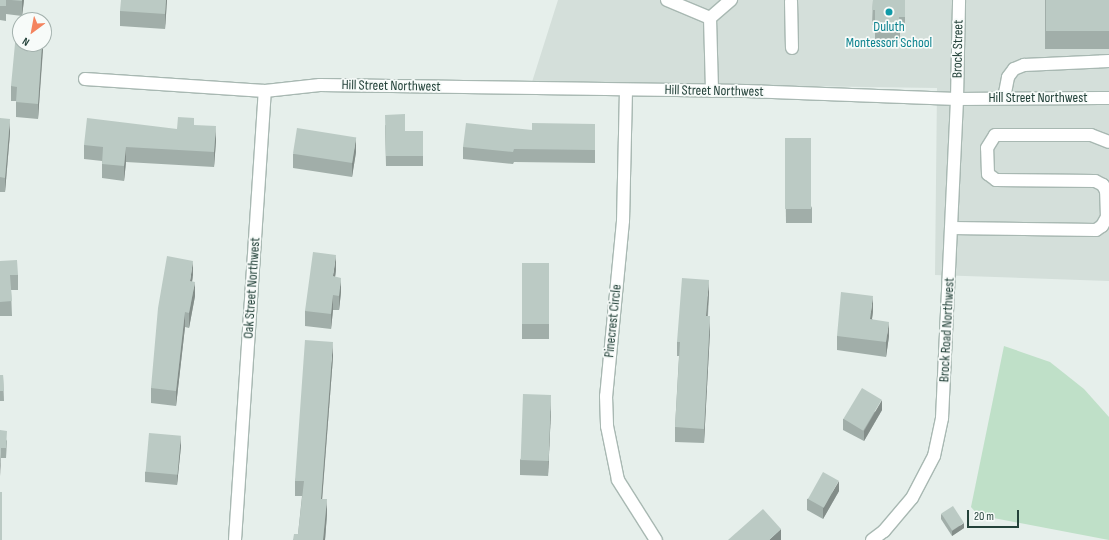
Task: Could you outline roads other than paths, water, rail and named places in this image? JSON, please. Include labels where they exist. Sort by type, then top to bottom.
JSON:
[{"type":"street","points":[[667,0],[710,18]]},
{"type":"street","points":[[710,18],[731,0]]},
{"type":"street","name":"Brock Street","points":[[957,98],[959,0]]},
{"type":"street","points":[[791,1],[792,48]]},
{"type":"street","points":[[710,18],[712,90]]},
{"type":"street","points":[[1004,98],[1008,77],[1014,69],[1024,64],[1109,61]]},
{"type":"street","points":[[84,79],[265,90]]},
{"type":"street","name":"Hill Street Northwest","points":[[265,90],[320,85],[712,90],[957,98],[1109,98]]},
{"type":"street","name":"Oak Street Northwest","points":[[235,540],[265,90]]},
{"type":"street","name":"Pinecrest Circle","points":[[626,90],[623,221],[606,396],[607,426],[618,480],[656,540]]},
{"type":"street","name":"Brock Road Northwest","points":[[872,540],[883,536],[912,498],[934,456],[942,418],[957,98]]},
{"type":"street","points":[[952,228],[1089,232],[1102,226],[1107,217],[1106,191],[1103,185],[1095,181],[996,180],[988,174],[987,148],[995,135],[1091,135],[1109,142]]},
{"type":"place","name":"Duluth Montessori School","points":[[889,12]]}]
